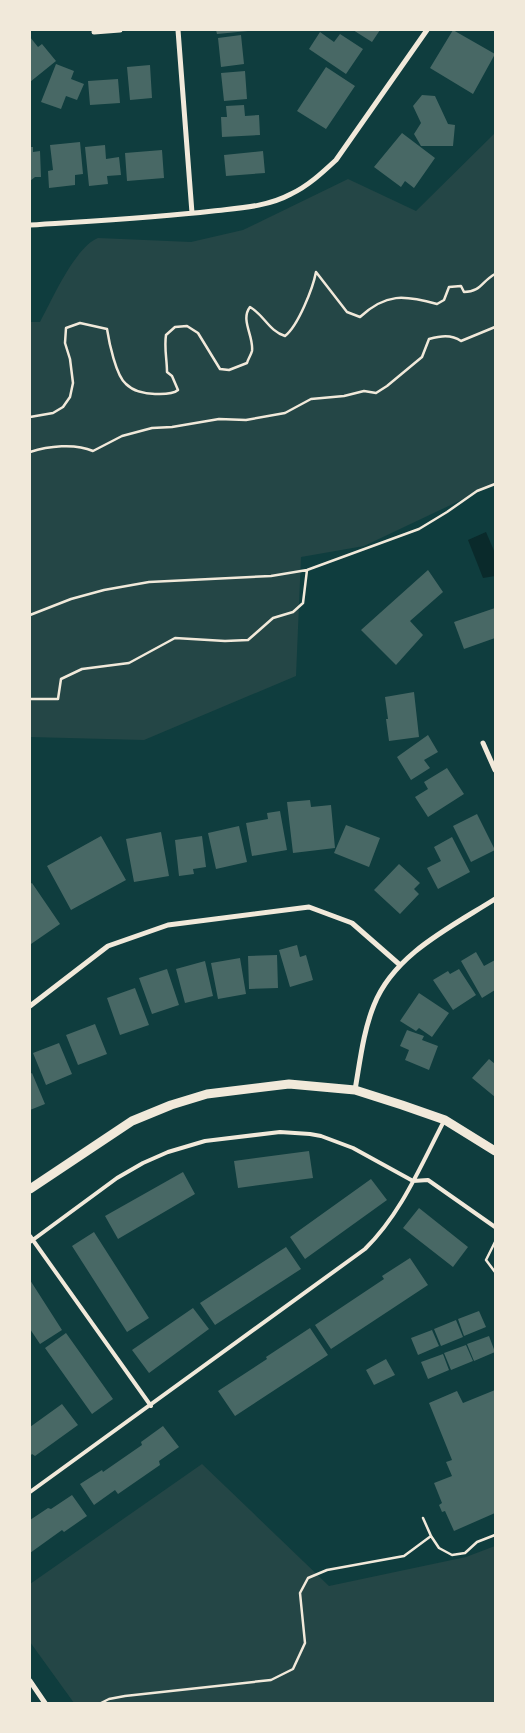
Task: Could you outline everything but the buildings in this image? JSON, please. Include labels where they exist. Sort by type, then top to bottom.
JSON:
[{"type":"street","points":[[94,32],[120,30]]},
{"type":"street","points":[[178,30],[192,213]]},
{"type":"street","points":[[30,225],[192,213],[269,203],[291,195],[318,176],[336,160],[427,30]]},
{"type":"street","points":[[483,743],[495,770]]},
{"type":"street","points":[[355,1090],[363,1041],[373,1006],[385,984],[400,965],[416,950],[495,899]]},
{"type":"street","points":[[30,1006],[108,946],[168,925],[309,907],[352,923],[400,965]]},
{"type":"street","points":[[30,1189],[132,1122],[171,1105],[207,1094],[289,1084],[355,1090],[445,1120],[495,1151]]},
{"type":"street","points":[[30,1682],[45,1703]]},
{"type":"lane","points":[[30,1492],[365,1249],[378,1237],[390,1220],[445,1120]]},
{"type":"lane","points":[[151,1406],[31,1240],[117,1178],[143,1162],[205,1141],[280,1132],[321,1136],[353,1148],[413,1181],[428,1180],[495,1227]]},
{"type":"path","points":[[30,416],[53,413],[62,407],[70,397],[73,383],[70,359],[64,343],[66,328],[80,323],[107,329],[115,362],[124,383],[134,390],[154,394],[174,394],[178,390],[172,376],[167,372],[167,357],[164,348],[166,335],[175,327],[187,326],[198,333],[220,369],[229,370],[247,363],[252,352],[251,337],[246,321],[250,307],[258,311],[278,334],[285,336],[290,332],[302,311],[314,283],[316,272],[347,312],[360,317],[371,307],[396,297],[408,297],[437,304],[444,300],[449,287],[462,286],[464,292],[471,292],[480,288],[486,279],[495,274]]},
{"type":"path","points":[[30,452],[52,447],[85,447],[93,451],[122,436],[152,428],[172,428],[219,419],[246,420],[285,414],[311,399],[344,396],[364,391],[376,393],[422,357],[429,339],[438,336],[455,337],[461,341],[495,327]]},
{"type":"path","points":[[30,615],[71,599],[104,590],[149,582],[271,576],[307,570],[418,529],[477,491],[495,484]]},
{"type":"path","points":[[30,699],[58,699],[60,679],[82,669],[129,663],[176,638],[225,641],[248,640],[274,618],[293,612],[303,603],[307,570]]},
{"type":"path","points":[[495,1242],[486,1260],[495,1272]]},
{"type":"path","points":[[423,1518],[439,1548],[452,1555],[465,1553],[477,1542],[495,1535]]},
{"type":"path","points":[[101,1703],[109,1699],[126,1696],[271,1680],[293,1668],[305,1643],[300,1593],[308,1578],[326,1570],[404,1556],[431,1536]]},
{"type":"shaded area","points":[[495,133],[495,484],[364,546],[301,557],[296,676],[144,740],[30,737],[30,322],[40,322],[65,275],[81,252],[89,243],[98,238],[191,242],[243,230],[348,179],[416,211]]},
{"type":"shaded area","points":[[486,532],[495,553],[495,576],[483,578],[468,540]]},
{"type":"shaded area","points":[[202,1464],[329,1586],[466,1557],[495,1546],[495,1703],[74,1703],[30,1642],[30,1584]]}]
